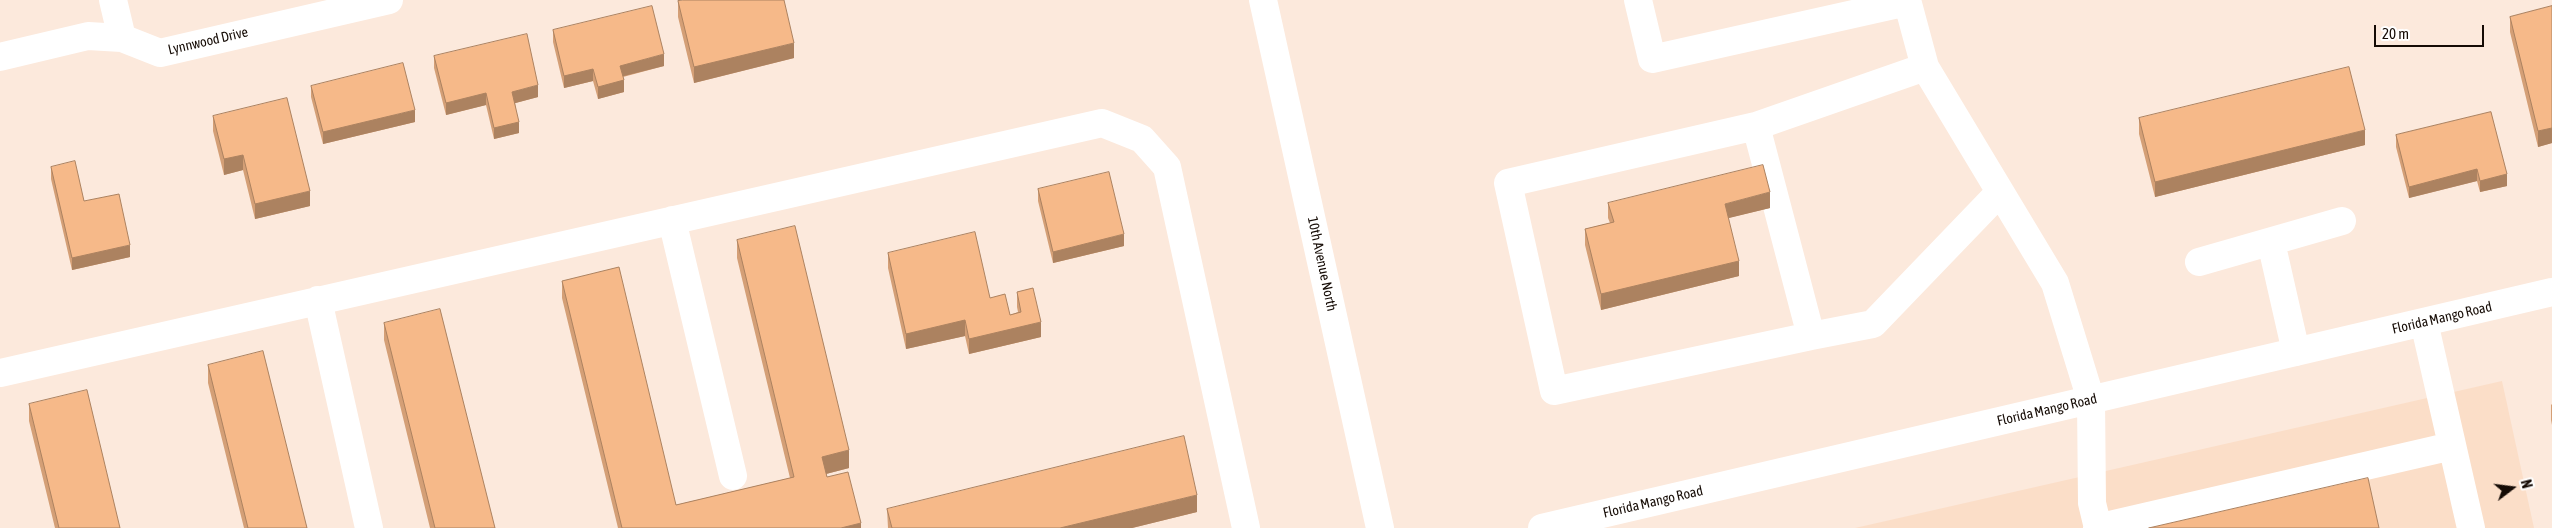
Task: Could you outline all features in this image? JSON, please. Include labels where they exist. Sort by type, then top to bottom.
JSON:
[{"type":"street","points":[[113,0],[122,38]]},
{"type":"street","name":"Lynnwood Drive","points":[[0,57],[88,36],[122,38],[160,52],[389,0]]},
{"type":"street","name":"10th Avenue North","points":[[1263,0],[1380,528]]},
{"type":"street","points":[[1638,0],[1652,59],[1907,1],[1925,67],[2055,283],[2091,400],[2092,503],[2097,528],[2452,446]]},
{"type":"street","points":[[1925,67],[1756,126],[1508,183],[1554,391],[1874,324],[2000,192]]},
{"type":"street","points":[[0,372],[1102,123],[1142,139],[1167,167],[1246,528]]},
{"type":"street","points":[[1756,126],[1811,336]]},
{"type":"street","points":[[672,220],[733,476]]},
{"type":"street","points":[[2199,262],[2342,221]]},
{"type":"street","points":[[2271,242],[2296,352]]},
{"type":"street","name":"Florida Mango Road","points":[[1542,528],[2552,292]]},
{"type":"street","points":[[318,300],[369,528]]},
{"type":"street","points":[[2424,322],[2471,528]]},
{"type":"shaded area","points":[[2502,381],[2534,528],[1855,528]]},
{"type":"building","points":[[784,0],[794,43],[694,67],[678,1]]},
{"type":"building","points":[[652,6],[664,54],[620,66],[624,80],[598,87],[593,69],[564,76],[553,30]]},
{"type":"building","points":[[2552,6],[2552,128],[2538,131],[2510,17]]},
{"type":"building","points":[[527,34],[538,85],[512,92],[519,122],[494,128],[486,93],[446,103],[434,56]]},
{"type":"building","points":[[403,63],[415,110],[323,132],[311,86]]},
{"type":"building","points":[[2349,67],[2365,130],[2155,182],[2139,118]]},
{"type":"building","points":[[287,98],[310,191],[255,204],[243,155],[224,159],[213,116]]},
{"type":"building","points":[[2491,112],[2507,174],[2480,181],[2477,169],[2409,187],[2396,135]]},
{"type":"building","points":[[75,161],[84,201],[119,194],[130,245],[72,258],[51,167]]},
{"type":"building","points":[[1763,165],[1770,192],[1725,204],[1739,261],[1601,294],[1585,229],[1614,222],[1608,203]]},
{"type":"building","points":[[1109,172],[1124,234],[1053,252],[1038,189]]},
{"type":"building","points":[[795,226],[849,450],[822,457],[827,477],[848,472],[861,523],[841,528],[622,528],[562,281],[619,267],[676,505],[794,477],[737,240]]},
{"type":"building","points":[[975,232],[990,298],[1005,294],[1010,315],[1021,312],[1017,292],[1033,288],[1041,322],[969,339],[965,320],[906,334],[888,253]]},
{"type":"building","points":[[440,309],[495,528],[435,528],[384,323]]},
{"type":"building","points":[[263,351],[307,528],[248,528],[208,365]]},
{"type":"building","points":[[87,390],[120,528],[59,528],[29,404]]},
{"type":"building","points":[[1184,436],[1197,495],[1060,528],[892,528],[887,509]]},
{"type":"building","points":[[2368,478],[2379,528],[2149,528]]}]
